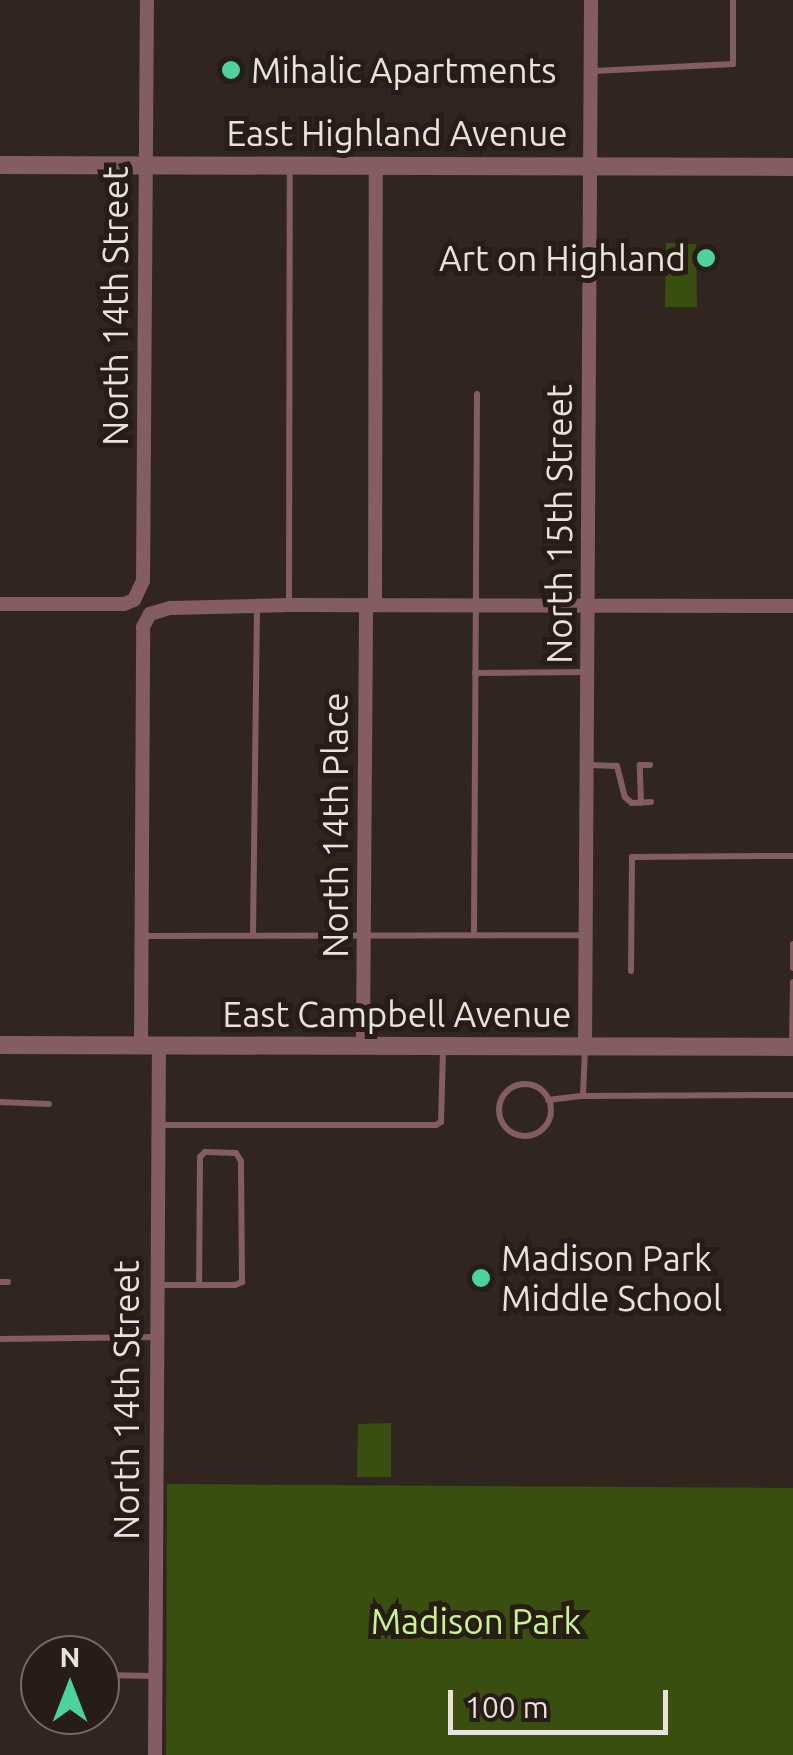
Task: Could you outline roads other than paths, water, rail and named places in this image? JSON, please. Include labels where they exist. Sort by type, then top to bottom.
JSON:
[{"type":"street","name":"North 14th Street","points":[[0,604],[124,604],[134,600],[143,581],[147,0]]},
{"type":"street","name":"North 15th Street","points":[[585,1048],[590,0]]},
{"type":"street","name":"East Highland Avenue","points":[[0,165],[793,167]]},
{"type":"street","name":"North 14th Place","points":[[363,1045],[376,166]]},
{"type":"street","name":"North 14th Street","points":[[156,1755],[157,1125],[141,936],[144,627],[150,614],[160,609],[257,606]]},
{"type":"street","points":[[257,606],[793,606]]},
{"type":"street","name":"East Campbell Avenue","points":[[0,1045],[792,1047]]},
{"type":"lane","points":[[590,71],[733,64],[733,0]]},
{"type":"lane","points":[[289,605],[290,166]]},
{"type":"lane","points":[[474,934],[477,394]]},
{"type":"lane","points":[[253,935],[257,606]]},
{"type":"lane","points":[[475,673],[589,672]]},
{"type":"lane","points":[[588,766],[616,766],[624,797],[646,802],[640,765],[650,765]]},
{"type":"lane","points":[[631,971],[632,857],[793,856]]},
{"type":"lane","points":[[141,936],[587,935]]},
{"type":"lane","points":[[793,944],[793,968]]},
{"type":"lane","points":[[792,1047],[793,982]]},
{"type":"lane","points":[[157,1125],[436,1125],[442,1122],[443,1046]]},
{"type":"lane","points":[[583,1096],[585,1048]]},
{"type":"lane","points":[[520,1084],[537,1088],[548,1100],[546,1125],[532,1134],[508,1130],[500,1116],[506,1092],[520,1084]]},
{"type":"lane","points":[[548,1100],[583,1096],[793,1095]]},
{"type":"lane","points":[[0,1102],[49,1104]]},
{"type":"lane","points":[[156,1285],[199,1285],[242,1282],[241,1160],[236,1153],[205,1152],[200,1157],[199,1285]]},
{"type":"lane","points":[[0,1339],[156,1337]]},
{"type":"lane","points":[[120,1675],[156,1676]]},
{"type":"place","name":"Mihalic Apartments","points":[[231,70]]},
{"type":"place","name":"Art on Highland","points":[[706,258]]},
{"type":"place","name":"Madison Park Middle School","points":[[481,1278]]},
{"type":"park label","name":"Madison Park","points":[[476,1621]]}]
